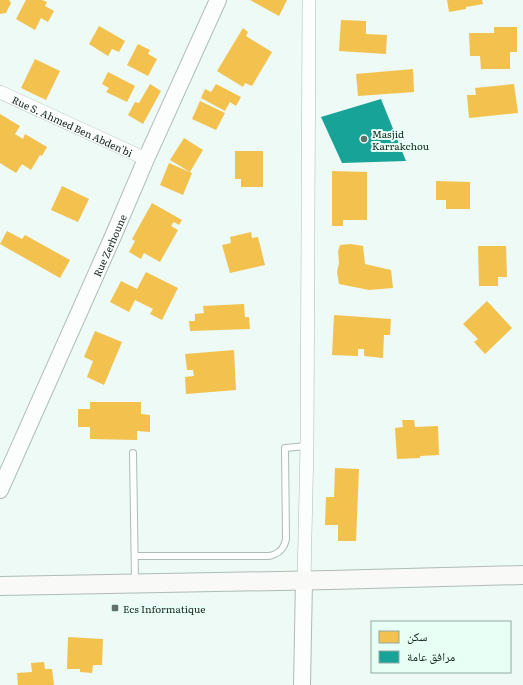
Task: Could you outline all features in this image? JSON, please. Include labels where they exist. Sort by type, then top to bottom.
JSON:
[{"type":"main road","points":[[0,586],[523,575]]},
{"type":"street","name":"Rue Zerhoune","points":[[0,490],[218,0]]},
{"type":"street","points":[[302,685],[307,446],[309,0]]},
{"type":"street","name":"Rue S. Ahmed Ben Abden'bi","points":[[0,92],[146,159]]},
{"type":"lane","points":[[135,556],[269,556],[280,552],[286,539],[285,448],[307,446]]},
{"type":"lane","points":[[133,453],[135,583]]},
{"type":"building: سكن","points":[[0,0],[9,0],[11,3],[6,13],[0,14]]},
{"type":"building: سكن","points":[[26,0],[42,0],[47,2],[45,6],[54,11],[48,22],[41,18],[35,30],[16,19]]},
{"type":"building: سكن","points":[[250,0],[287,0],[279,16]]},
{"type":"building: سكن","points":[[447,0],[482,0],[483,4],[449,12]]},
{"type":"building: سكن","points":[[341,20],[366,21],[366,34],[387,35],[386,54],[339,51]]},
{"type":"building: سكن","points":[[99,26],[125,41],[119,52],[112,49],[108,56],[89,44]]},
{"type":"building: سكن","points":[[494,27],[517,27],[517,52],[510,52],[510,69],[481,69],[480,56],[470,56],[469,33],[494,33]]},
{"type":"building: سكن","points":[[243,28],[248,32],[246,36],[272,52],[252,86],[245,83],[243,87],[217,71]]},
{"type":"building: سكن","points":[[138,44],[150,50],[148,54],[157,59],[148,76],[127,65]]},
{"type":"building: سكن","points":[[35,59],[60,71],[46,100],[21,88]]},
{"type":"building: سكن","points":[[413,69],[414,92],[358,96],[356,74]]},
{"type":"building: سكن","points":[[108,72],[135,86],[127,102],[106,92],[109,88],[102,84]]},
{"type":"building: سكن","points":[[150,84],[161,91],[143,124],[128,115],[135,102],[139,103]]},
{"type":"building: سكن","points":[[216,84],[241,97],[236,106],[230,102],[225,111],[201,98],[205,89],[211,92]]},
{"type":"building: سكن","points":[[514,84],[518,113],[469,118],[467,95],[476,95],[475,88]]},
{"type":"building: سكن","points":[[200,101],[225,113],[216,130],[192,119]]},
{"type":"building: سكن","points":[[0,114],[20,126],[15,134],[23,139],[25,134],[47,147],[31,170],[22,164],[16,173],[0,163]]},
{"type":"building: سكن","points":[[184,138],[203,150],[190,172],[170,160]]},
{"type":"building: سكن","points":[[235,151],[263,151],[263,187],[241,187],[241,179],[235,179]]},
{"type":"building: سكن","points":[[169,163],[192,173],[183,195],[160,185]]},
{"type":"building: سكن","points":[[332,171],[367,172],[367,220],[343,220],[343,226],[332,226]]},
{"type":"building: سكن","points":[[436,181],[470,182],[470,209],[446,209],[446,200],[436,200]]},
{"type":"building: سكن","points":[[62,186],[89,199],[78,222],[51,210]]},
{"type":"building: سكن","points":[[152,203],[182,220],[179,225],[174,222],[171,226],[178,230],[160,262],[144,253],[141,259],[129,252],[135,241],[132,239]]},
{"type":"building: سكن","points":[[7,231],[22,239],[25,235],[70,260],[60,278],[0,244]]},
{"type":"building: سكن","points":[[251,232],[252,238],[258,237],[265,265],[230,273],[222,245],[231,243],[230,237]]},
{"type":"building: سكن","points":[[351,244],[363,246],[365,264],[391,270],[393,288],[369,290],[339,284],[337,272],[339,263],[338,251],[340,245]]},
{"type":"building: سكن","points":[[478,246],[506,246],[507,277],[498,277],[498,286],[479,286]]},
{"type":"building: سكن","points":[[146,272],[178,288],[162,320],[150,314],[153,309],[135,300],[129,312],[110,302],[121,281],[137,289]]},
{"type":"building: سكن","points":[[487,301],[512,328],[485,354],[474,342],[478,339],[463,324]]},
{"type":"building: سكن","points":[[244,304],[245,317],[249,317],[250,329],[190,331],[189,321],[195,321],[195,314],[204,313],[203,306]]},
{"type":"building: سكن","points":[[334,315],[391,319],[390,335],[384,335],[383,358],[364,356],[364,349],[358,349],[358,356],[332,355]]},
{"type":"building: سكن","points":[[95,331],[122,342],[104,385],[87,377],[93,361],[84,357]]},
{"type":"building: سكن","points":[[234,350],[236,390],[186,394],[185,377],[194,376],[193,370],[187,370],[185,354]]},
{"type":"building: سكن","points":[[90,402],[141,402],[141,414],[150,415],[150,432],[137,431],[137,440],[90,439],[90,427],[78,427],[78,409],[90,409]]},
{"type":"building: سكن","points":[[402,420],[414,420],[415,427],[438,426],[439,455],[397,459],[395,428],[403,427]]},
{"type":"building: سكن","points":[[335,468],[359,469],[356,541],[338,541],[338,525],[325,525],[326,497],[334,497]]},
{"type":"building: سكن","points":[[68,637],[103,639],[102,665],[93,665],[92,673],[80,672],[80,669],[67,669]]},
{"type":"building: سكن","points":[[44,662],[45,669],[52,669],[54,685],[18,685],[17,673],[32,672],[31,663]]},
{"type":"building: مرافق عامة","name":"Masjid Karrakchou","points":[[381,99],[406,161],[342,163],[321,117]]},
{"type":"place","name":"Masjid Karrakchou","points":[[364,139]]},
{"type":"place","name":"Ecs Informatique","points":[[115,608]]}]
